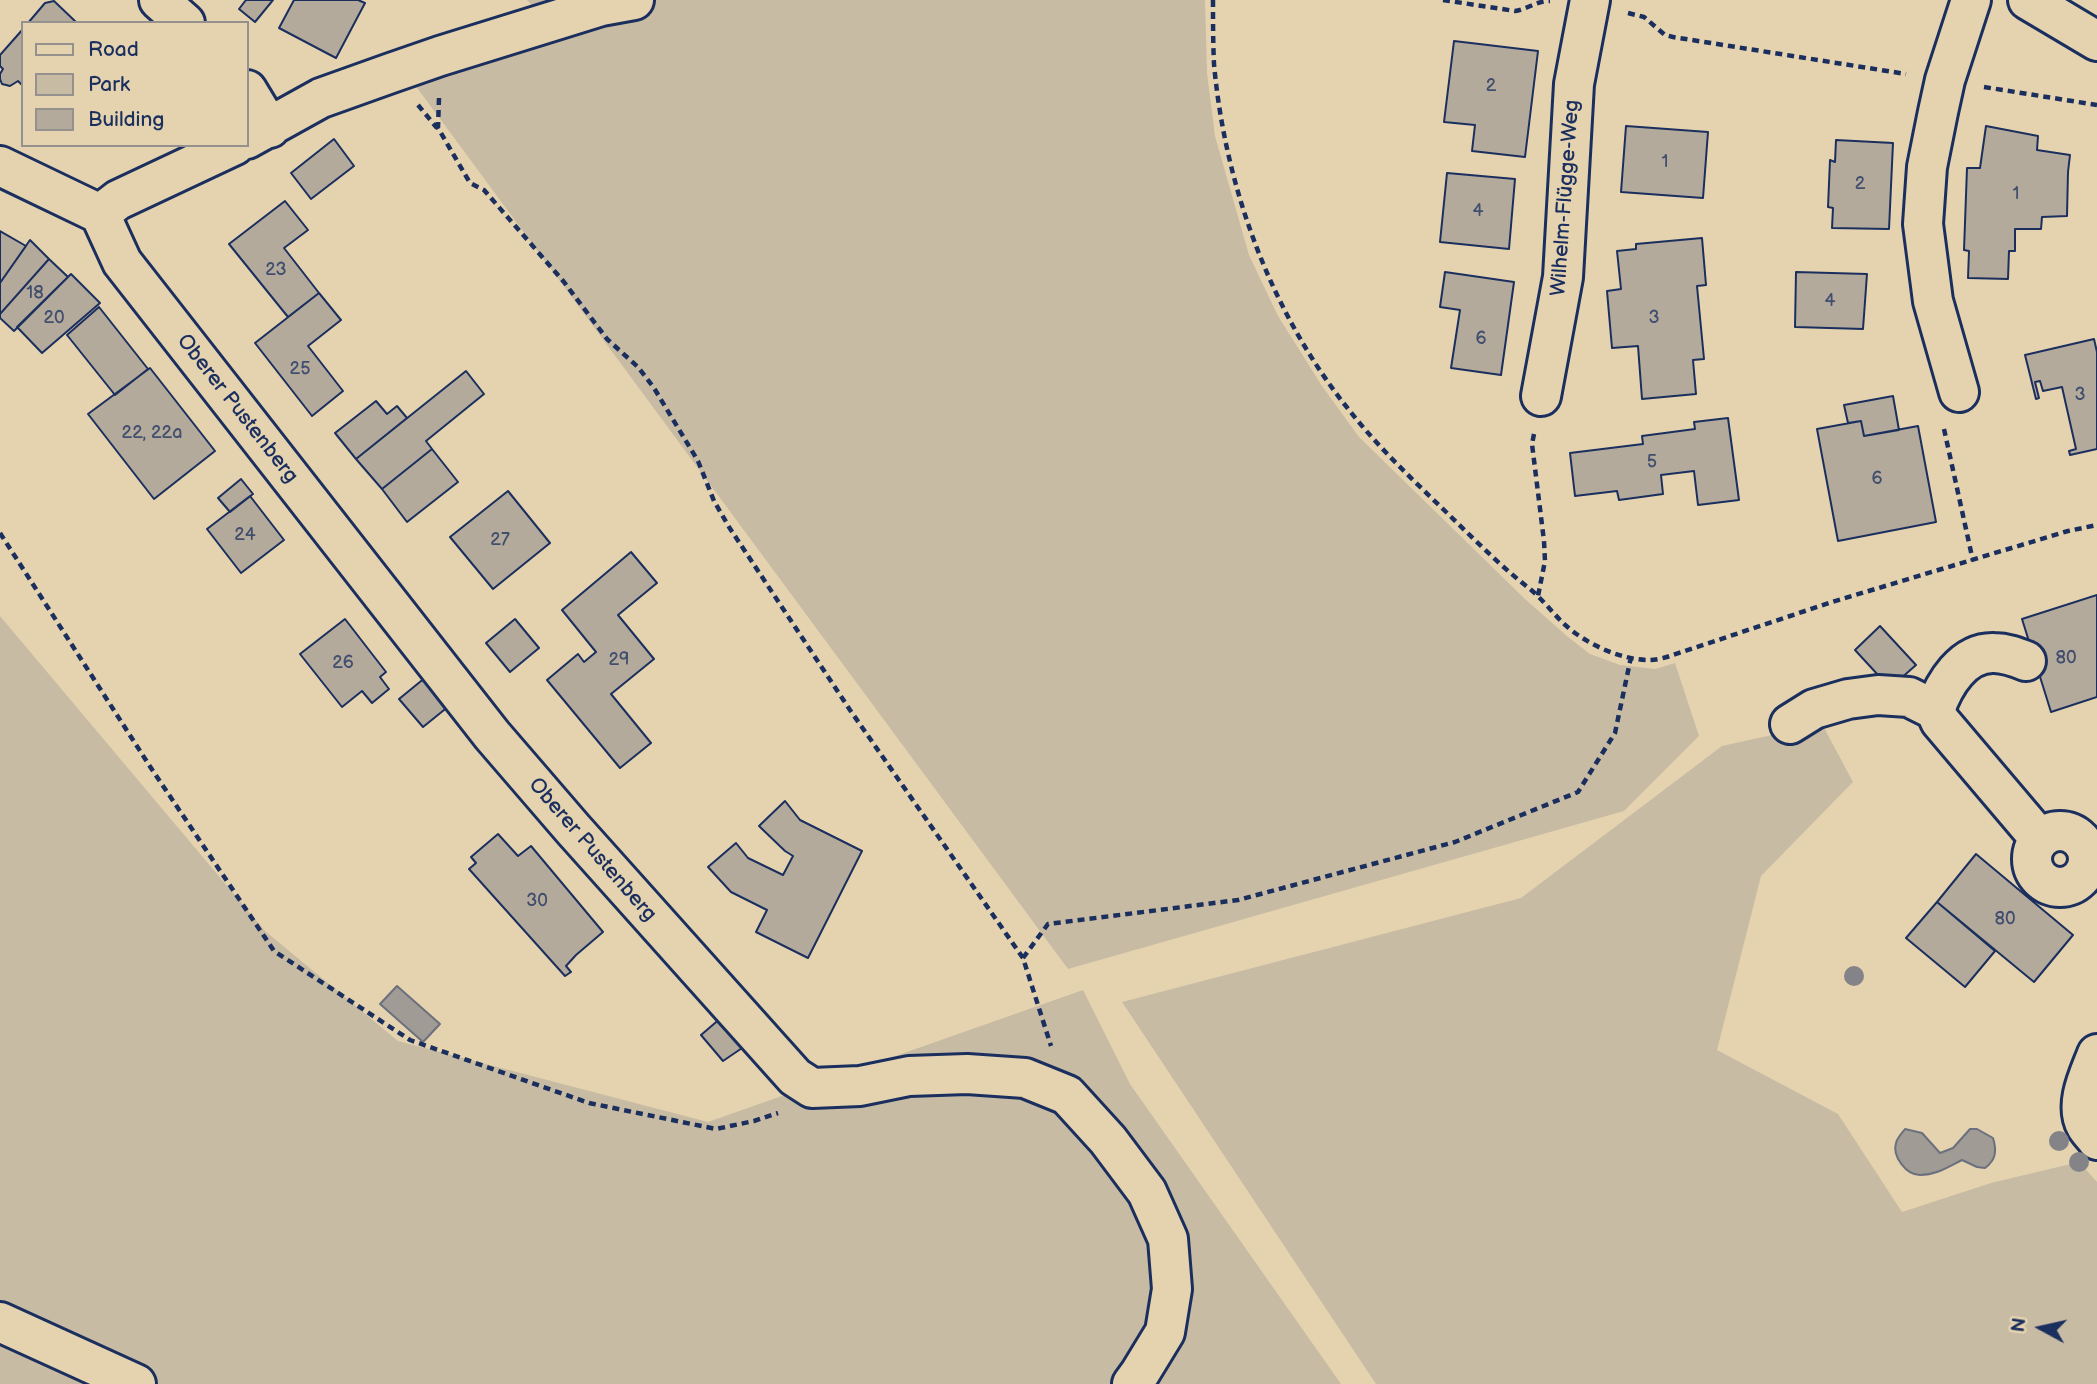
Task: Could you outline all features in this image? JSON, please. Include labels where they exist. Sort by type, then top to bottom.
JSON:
[{"type":"street","points":[[159,0],[183,21]]},
{"type":"street","points":[[248,94],[258,134],[321,98],[440,56],[601,6],[634,0]]},
{"type":"street","points":[[1959,392],[1933,301],[1923,224],[1927,167],[1945,80],[1971,0]]},
{"type":"street","points":[[2028,0],[2097,41]]},
{"type":"street","name":"Wilhelm-Flügge-Weg","points":[[1541,396],[1563,277],[1574,84],[1589,4]]},
{"type":"street","points":[[0,166],[100,214],[192,154],[225,147]]},
{"type":"street","name":"Oberer Pustenberg","points":[[100,214],[122,262],[492,735],[744,1021],[795,1077],[812,1088]]},
{"type":"street","points":[[1935,710],[1958,668],[1978,656],[1992,652],[2026,661]]},
{"type":"street","points":[[1790,724],[1815,709],[1848,699],[1878,695],[1909,697],[1935,710],[1940,721],[2040,839]]},
{"type":"street","points":[[2065,831],[2076,836],[2085,847],[2088,859],[2088,890],[2052,885],[2033,886],[2036,873],[2032,864],[2034,849],[2040,839],[2052,832],[2065,831]]},
{"type":"street","points":[[2097,1054],[2081,1107],[2085,1125],[2097,1140]]},
{"type":"street","points":[[812,1088],[860,1086],[909,1076],[967,1073],[1025,1078],[1067,1095],[1108,1140],[1147,1192],[1168,1239],[1172,1289],[1165,1332],[1132,1384]]},
{"type":"street","points":[[0,1322],[136,1384]]},
{"type":"path","points":[[1213,0],[1214,64],[1227,149],[1248,223],[1280,303],[1347,408],[1385,454],[1508,572],[1538,596],[1565,625],[1591,644],[1609,653],[1649,660],[1670,656],[1832,602],[2068,531],[2097,525]]},
{"type":"path","points":[[1443,0],[1515,12],[1548,0],[1589,4],[1644,17],[1673,37],[2097,105]]},
{"type":"path","points":[[440,56],[438,128],[470,183],[484,190],[564,282],[607,339],[638,367],[654,388],[698,461],[729,527],[850,710],[1023,958],[1067,1095]]},
{"type":"path","points":[[1959,392],[1944,427],[1973,561]]},
{"type":"path","points":[[1538,596],[1545,561],[1532,444],[1541,396]]},
{"type":"path","points":[[0,533],[151,768],[274,951],[410,1040],[589,1103],[716,1129],[754,1121],[791,1108],[812,1088]]},
{"type":"path","points":[[1023,958],[1048,924],[1238,900],[1455,842],[1578,792],[1615,733],[1631,657]]},
{"type":"green space","points":[[527,0],[1205,0],[1207,73],[1215,136],[1249,255],[1278,316],[1322,386],[1359,437],[1525,599],[1568,637],[1590,654],[1620,665],[1655,669],[1675,663],[1699,736],[1624,811],[1068,969],[415,85],[561,38]]},
{"type":"green space","points":[[0,616],[265,931],[398,1041],[708,1122],[1083,990],[1130,1084],[1341,1384],[0,1384]]},
{"type":"green space","points":[[1822,724],[1853,782],[1761,876],[1717,1050],[1838,1114],[1902,1212],[1991,1183],[2079,1162],[2097,1182],[2097,1384],[1376,1384],[1122,1002],[1521,898],[1722,746]]},
{"type":"shaded area","points":[[397,986],[440,1024],[423,1042],[380,1004]]},
{"type":"shaded area","points":[[1905,1129],[1922,1133],[1940,1153],[1953,1148],[1970,1129],[1977,1129],[1993,1138],[1995,1155],[1985,1168],[1962,1160],[1937,1172],[1915,1174],[1905,1168],[1896,1153],[1897,1141]]},
{"type":"building","points":[[246,0],[273,0],[255,22],[239,9]]},
{"type":"building","points":[[294,0],[358,0],[365,3],[336,58],[279,28]]},
{"type":"building","points":[[54,1],[75,21],[30,21],[45,3]]},
{"type":"building","points":[[21,31],[21,84],[18,81],[10,86],[2,84],[0,55]]},
{"type":"building","points":[[1454,41],[1538,51],[1525,157],[1472,151],[1475,125],[1444,122]]},
{"type":"building","points":[[1626,126],[1708,132],[1703,198],[1621,192]]},
{"type":"building","points":[[1986,126],[2038,136],[2037,150],[2070,155],[2067,216],[2042,217],[2041,229],[2015,229],[2015,251],[2009,251],[2008,279],[1968,278],[1969,251],[1964,250],[1967,168],[1980,168]]},
{"type":"building","points":[[334,139],[354,166],[311,199],[291,173]]},
{"type":"building","points":[[1836,140],[1893,143],[1889,229],[1832,228],[1833,208],[1828,207],[1830,160],[1835,162]]},
{"type":"building","points":[[1447,173],[1515,179],[1509,249],[1440,242]]},
{"type":"building","points":[[285,201],[308,230],[284,248],[319,293],[288,317],[229,244]]},
{"type":"building","points":[[0,231],[26,246],[0,283]]},
{"type":"building","points":[[1702,238],[1706,285],[1697,286],[1704,359],[1693,360],[1696,394],[1642,399],[1638,346],[1612,348],[1607,291],[1621,289],[1617,251],[1636,249],[1636,244]]},
{"type":"building","points":[[30,240],[49,259],[0,314],[0,283]]},
{"type":"building","points":[[49,259],[68,277],[14,331],[0,318],[0,314]]},
{"type":"building","points":[[1445,272],[1514,282],[1501,375],[1451,368],[1460,310],[1440,307]]},
{"type":"building","points":[[1796,272],[1867,274],[1863,329],[1795,327]]},
{"type":"building","points":[[71,274],[100,303],[42,353],[17,327]]},
{"type":"building","points":[[319,293],[341,320],[308,346],[343,391],[312,416],[255,343]]},
{"type":"building","points":[[99,307],[148,369],[115,395],[67,335]]},
{"type":"building","points":[[2094,339],[2097,352],[2097,449],[2070,455],[2069,451],[2076,449],[2062,387],[2043,391],[2040,381],[2035,382],[2039,398],[2036,399],[2025,355]]},
{"type":"building","points":[[150,368],[215,451],[154,499],[88,414]]},
{"type":"building","points":[[466,371],[484,394],[426,441],[432,449],[382,489],[356,459]]},
{"type":"building","points":[[1893,396],[1899,430],[1864,436],[1861,421],[1848,423],[1844,405]]},
{"type":"building","points":[[376,401],[387,414],[397,406],[407,418],[356,459],[335,433]]},
{"type":"building","points":[[1728,418],[1739,500],[1698,505],[1694,471],[1661,475],[1663,494],[1619,500],[1617,491],[1575,496],[1570,453],[1643,444],[1642,436],[1695,429],[1694,422]]},
{"type":"building","points":[[1861,421],[1864,436],[1918,426],[1936,522],[1838,541],[1817,429]]},
{"type":"building","points":[[432,449],[458,482],[407,522],[382,489]]},
{"type":"building","points":[[241,479],[253,494],[230,512],[218,498]]},
{"type":"building","points":[[508,491],[550,543],[493,589],[450,537]]},
{"type":"building","points":[[250,496],[284,540],[241,573],[207,529]]},
{"type":"building","points":[[631,552],[657,583],[618,615],[654,659],[611,694],[651,743],[620,768],[547,680],[578,654],[584,662],[596,652],[562,610]]},
{"type":"building","points":[[2097,595],[2097,697],[2051,712],[2022,619]]},
{"type":"building","points":[[345,619],[386,672],[380,677],[389,689],[372,703],[362,691],[342,707],[300,654]]},
{"type":"building","points":[[515,619],[539,648],[510,672],[486,643]]},
{"type":"building","points":[[1880,626],[1916,665],[1890,688],[1855,650]]},
{"type":"building","points":[[426,677],[449,706],[423,727],[399,699]]},
{"type":"building","points":[[785,801],[800,820],[862,851],[808,958],[756,932],[767,910],[731,892],[708,867],[736,843],[748,858],[783,875],[793,856],[759,826]]},
{"type":"building","points":[[498,834],[518,856],[531,846],[603,932],[566,966],[571,972],[565,976],[469,869],[476,863],[471,857]]},
{"type":"building","points":[[1976,854],[2073,935],[2034,982],[1937,902]]},
{"type":"building","points":[[1937,902],[1995,951],[1965,987],[1906,938]]},
{"type":"building","points":[[722,1017],[745,1046],[723,1061],[701,1035]]}]
